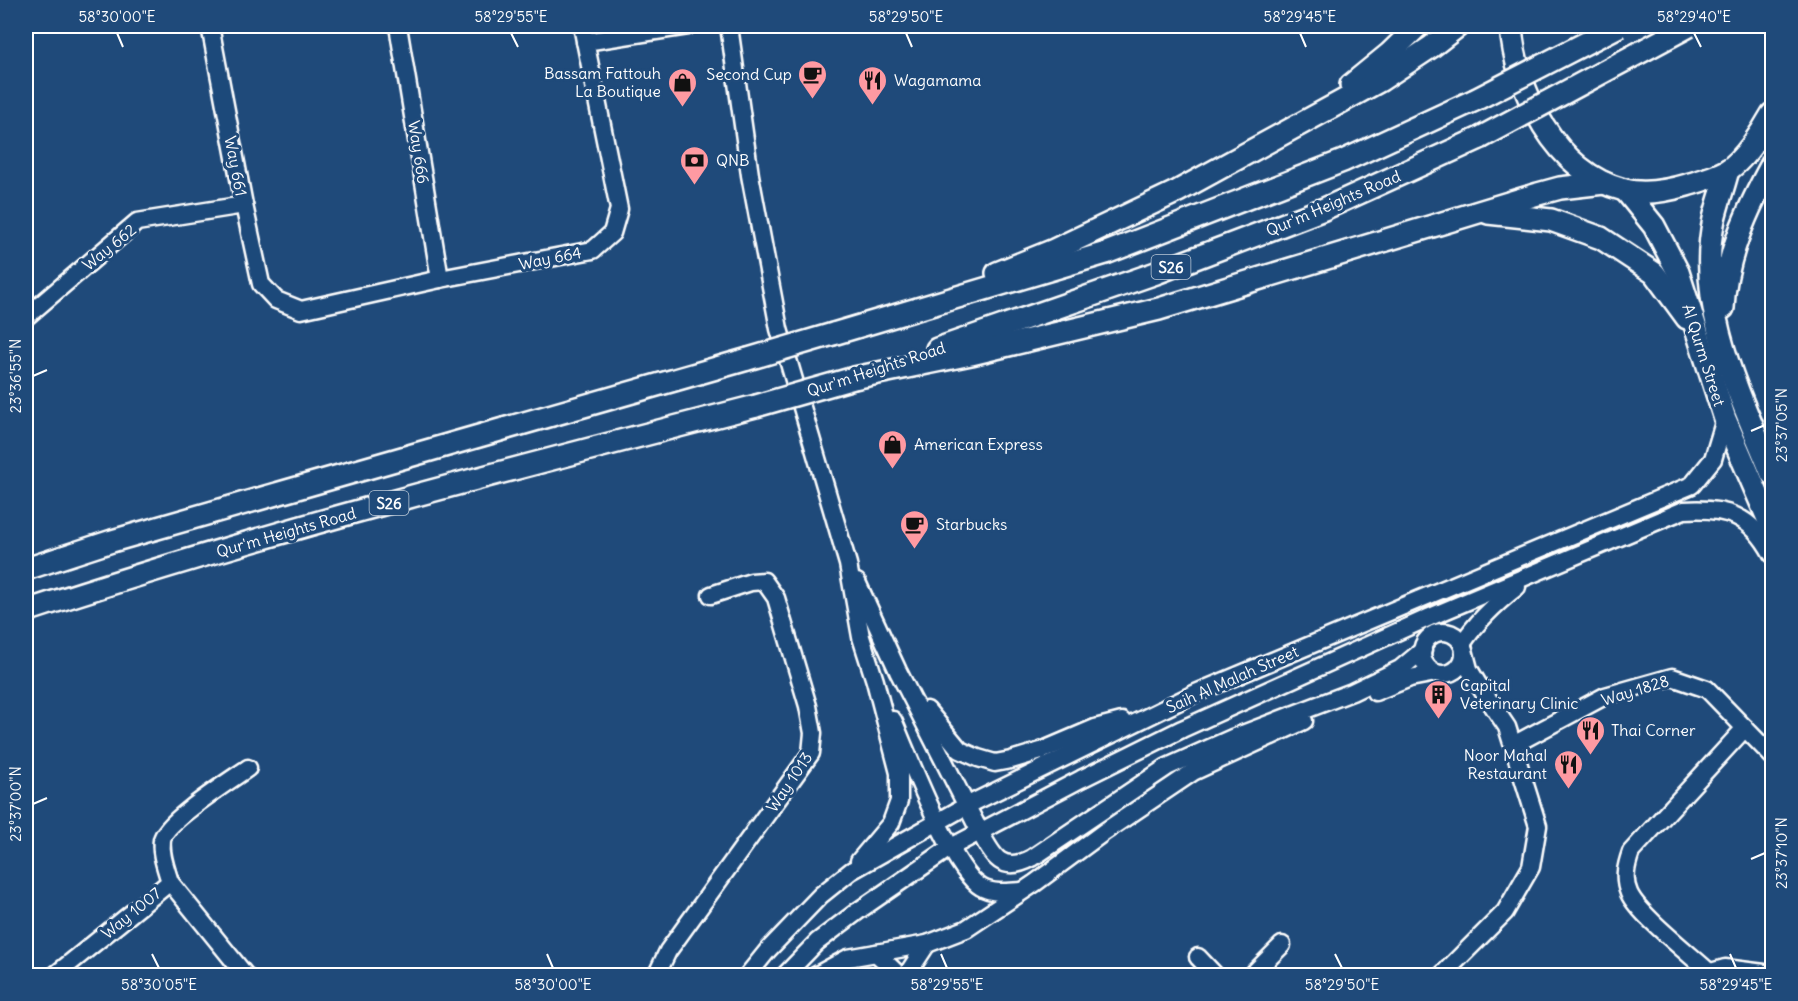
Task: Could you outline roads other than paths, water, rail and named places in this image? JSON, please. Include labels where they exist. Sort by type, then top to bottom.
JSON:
[{"type":"main road","points":[[1298,124],[1389,54],[1418,26]]},
{"type":"main road","points":[[865,326],[1054,250],[1178,191],[1381,80],[1458,26]]},
{"type":"main road","points":[[1511,26],[1512,44],[1526,93],[1535,114],[1564,151],[1582,169],[1604,183],[1625,190],[1668,191],[1728,170],[1760,136],[1773,114]]},
{"type":"main road","name":"S26","points":[[26,569],[112,541],[865,326],[1106,253],[1343,161],[1475,100],[1619,26]]},
{"type":"main road","name":"Qur'm Heights Road","points":[[26,611],[148,571],[472,479],[756,406],[855,378],[1156,273],[1324,209],[1480,138],[1689,26]]},
{"type":"main road","points":[[1721,341],[1723,293],[1730,260],[1756,194],[1773,165]]},
{"type":"main road","name":"Al Qurm Street","points":[[1728,170],[1714,220],[1710,266],[1714,307],[1721,341],[1773,474]]},
{"type":"main road","points":[[855,378],[971,354],[1159,309],[1560,188],[1604,183]]},
{"type":"main road","name":"Al Qurm Street","points":[[1625,190],[1654,226],[1678,272],[1725,419],[1773,528]]},
{"type":"main road","points":[[1481,212],[1551,220],[1600,238],[1654,273],[1697,333]]},
{"type":"street","name":"Way 661","points":[[210,26],[261,284],[276,300]]},
{"type":"street","name":"Way 666","points":[[398,26],[440,279]]},
{"type":"street","points":[[584,34],[688,26]]},
{"type":"street","points":[[729,26],[750,175],[779,329],[848,564],[861,638],[899,772],[899,801],[891,823],[851,871]]},
{"type":"street","name":"Way 664","points":[[276,300],[301,310],[440,279],[593,250],[612,234],[619,209],[584,34]]},
{"type":"street","name":"Way 662","points":[[26,317],[137,222],[244,205]]},
{"type":"street","name":"Saih Al Malah Street","points":[[747,975],[821,895],[851,871],[937,821],[1156,712],[1325,638],[1692,485],[1713,459],[1725,419]]},
{"type":"street","name":"Saih Al Malah Street","points":[[784,975],[818,942],[858,911],[951,847],[1182,729],[1430,617],[1684,510],[1710,508],[1733,514],[1751,526],[1766,541],[1773,554]]},
{"type":"street","points":[[848,564],[966,806],[992,855],[1003,863],[1019,864],[1167,767],[1232,738],[1352,692],[1400,669],[1422,650],[1429,639],[1440,633],[1453,635],[1463,647],[1469,669],[1507,727],[1538,826],[1531,867],[1505,912],[1441,975]]},
{"type":"street","points":[[815,975],[848,958],[927,944],[966,929],[1193,772],[1317,715],[1410,678],[1454,671],[1462,662],[1463,647],[1474,626],[1498,602],[1548,568]]},
{"type":"street","name":"Way 1013","points":[[656,975],[668,951],[811,753],[813,732],[776,598],[764,581],[751,582],[711,595]]},
{"type":"street","points":[[1422,650],[1427,666],[1442,673],[1462,676],[1478,684]]},
{"type":"street","points":[[898,670],[960,750],[995,762],[1031,754],[1095,728],[1156,712]]},
{"type":"street","name":"Way 1828","points":[[1513,744],[1605,696],[1672,677],[1707,689],[1773,756]]},
{"type":"street","points":[[875,681],[937,821],[964,871],[981,888],[1002,893],[1023,891]]},
{"type":"street","points":[[1745,728],[1631,852],[1626,865],[1626,881],[1630,894],[1640,908],[1704,974],[1725,968],[1773,974]]},
{"type":"street","points":[[170,882],[162,852],[162,837],[175,821],[248,768]]},
{"type":"street","name":"Way 1007","points":[[54,975],[170,882],[246,975]]},
{"type":"street","points":[[906,975],[927,944]]},
{"type":"street","points":[[1251,975],[1282,945]]},
{"type":"street","points":[[876,953],[900,975]]},
{"type":"street","points":[[1198,957],[1216,975]]},
{"type":"place","name":"Second Cup","points":[[813,100]]},
{"type":"place","name":"Wagamama","points":[[873,106]]},
{"type":"place","name":"Bassam Fattouh La Boutique","points":[[682,108]]},
{"type":"place","name":"QNB","points":[[695,186]]},
{"type":"place","name":"American Express","points":[[893,470]]},
{"type":"place","name":"Starbucks","points":[[915,550]]},
{"type":"place","name":"Capital Veterinary Clinic","points":[[1439,720]]},
{"type":"place","name":"Thai Corner","points":[[1590,756]]},
{"type":"place","name":"Noor Mahal Restaurant","points":[[1568,790]]}]
